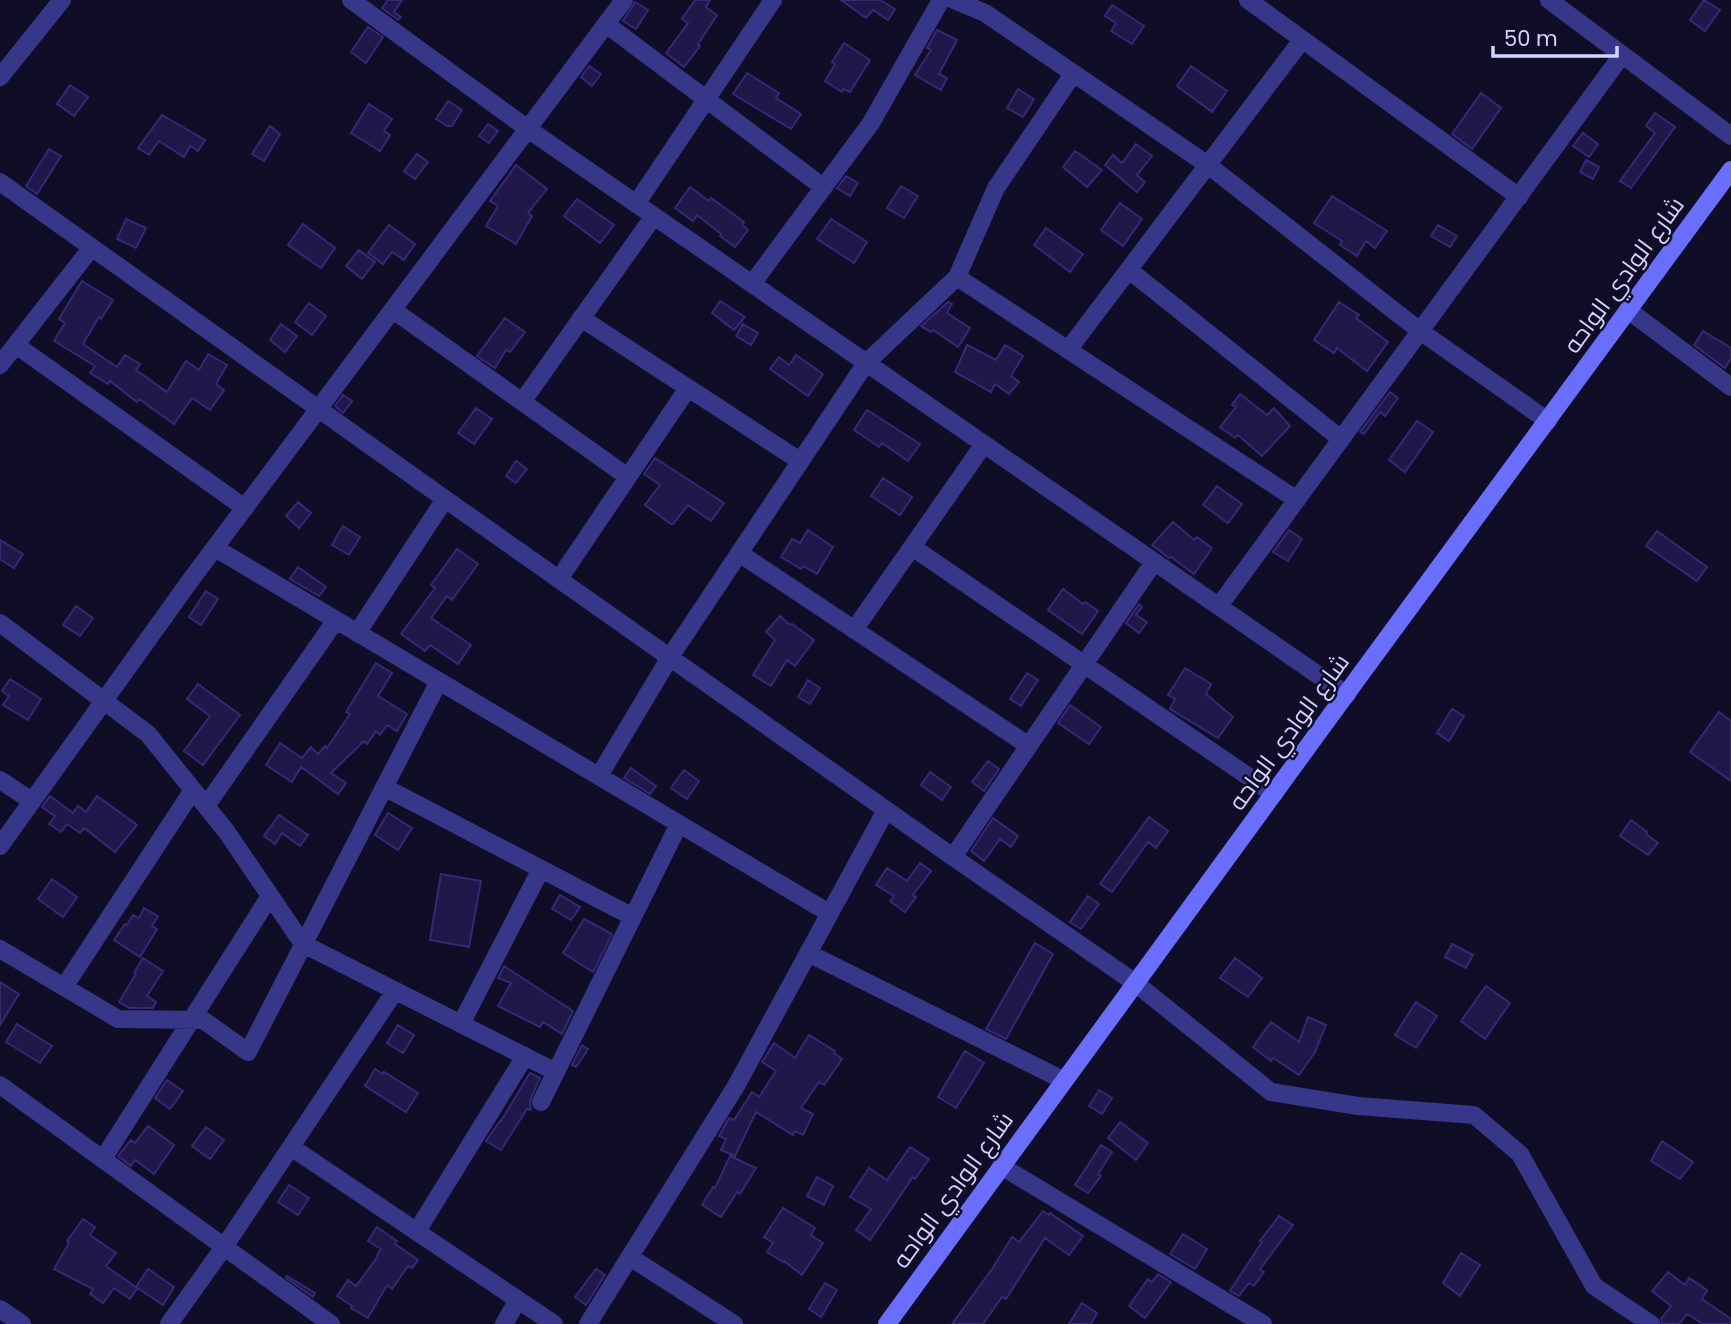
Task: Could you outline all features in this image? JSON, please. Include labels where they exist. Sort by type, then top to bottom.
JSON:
[{"type":"main road","name":"شارع الوادي الواحه","points":[[887,1324],[1134,982],[1731,170]]},
{"type":"street","points":[[0,77],[62,0]]},
{"type":"street","points":[[351,0],[528,129],[1347,695]]},
{"type":"street","points":[[0,846],[215,548],[624,0]]},
{"type":"street","points":[[636,204],[774,0]]},
{"type":"street","points":[[752,284],[871,123],[941,0]]},
{"type":"street","points":[[954,0],[985,13],[1208,165],[1420,331],[1548,421]]},
{"type":"street","points":[[1248,0],[1519,197]]},
{"type":"street","points":[[1549,0],[1731,135]]},
{"type":"street","points":[[606,24],[823,187]]},
{"type":"street","points":[[1069,350],[1302,40]]},
{"type":"street","points":[[1219,606],[1622,55]]},
{"type":"street","points":[[599,776],[670,657],[866,363],[957,277],[996,188],[1073,74]]},
{"type":"street","points":[[0,181],[318,410],[1134,982],[1271,1092],[1358,1106],[1474,1115],[1520,1154],[1594,1286],[1651,1324]]},
{"type":"street","points":[[522,402],[654,216]]},
{"type":"street","points":[[0,365],[92,247]]},
{"type":"street","points":[[1129,271],[1341,439]]},
{"type":"street","points":[[957,277],[1297,500]]},
{"type":"street","points":[[393,310],[628,477]]},
{"type":"street","points":[[1628,310],[1731,387]]},
{"type":"street","points":[[582,318],[800,461]]},
{"type":"street","points":[[16,345],[245,508]]},
{"type":"street","points":[[559,579],[688,388]]},
{"type":"street","points":[[854,630],[984,444]]},
{"type":"street","points":[[357,633],[445,499]]},
{"type":"street","points":[[912,547],[1274,794]]},
{"type":"street","points":[[215,548],[829,914]]},
{"type":"street","points":[[739,553],[1029,746]]},
{"type":"street","points":[[953,857],[1154,562]]},
{"type":"street","points":[[206,806],[336,620]]},
{"type":"street","points":[[0,623],[148,734],[226,831],[303,944],[556,1072]]},
{"type":"street","points":[[0,950],[118,1019],[203,1020],[248,1052],[439,681]]},
{"type":"street","points":[[0,780],[32,801]]},
{"type":"street","points":[[384,787],[633,917]]},
{"type":"street","points":[[64,987],[192,790]]},
{"type":"street","points":[[588,1324],[736,1086],[886,810]]},
{"type":"street","points":[[541,1102],[680,824]]},
{"type":"street","points":[[461,1024],[541,869]]},
{"type":"street","points":[[103,1159],[270,896]]},
{"type":"street","points":[[808,953],[1063,1080]]},
{"type":"street","points":[[169,1324],[224,1247],[395,991]]},
{"type":"street","points":[[417,1231],[525,1056]]},
{"type":"street","points":[[1,1087],[331,1324]]},
{"type":"street","points":[[291,1147],[554,1324]]},
{"type":"street","points":[[1001,1166],[1263,1324]]},
{"type":"street","points":[[630,1256],[734,1324]]},
{"type":"street","points":[[504,1324],[518,1300]]},
{"type":"street","points":[[0,1309],[22,1324]]},
{"type":"building","points":[[388,0],[402,0],[394,12],[401,17],[398,20],[382,8]]},
{"type":"building","points":[[695,0],[710,0],[706,7],[717,15],[698,44],[700,46],[684,67],[666,53],[688,23],[682,19]]},
{"type":"building","points":[[841,0],[880,0],[895,9],[888,20],[873,10],[866,18]]},
{"type":"building","points":[[1704,0],[1720,10],[1705,31],[1690,20]]},
{"type":"building","points":[[635,2],[648,10],[636,29],[623,21]]},
{"type":"building","points":[[1112,5],[1144,26],[1132,44],[1111,31],[1116,23],[1105,16]]},
{"type":"building","points":[[368,27],[383,37],[366,63],[351,52]]},
{"type":"building","points":[[937,30],[957,40],[939,74],[947,78],[941,90],[915,75],[931,50],[927,48]]},
{"type":"building","points":[[844,43],[870,60],[850,92],[843,89],[842,92],[825,81],[835,64],[832,62]]},
{"type":"building","points":[[589,66],[601,74],[592,86],[581,77]]},
{"type":"building","points":[[1191,66],[1227,91],[1212,112],[1177,86]]},
{"type":"building","points":[[747,73],[779,93],[776,98],[801,114],[791,129],[733,94]]},
{"type":"building","points":[[70,85],[88,97],[74,116],[57,104]]},
{"type":"building","points":[[1018,89],[1034,99],[1023,117],[1007,108]]},
{"type":"building","points":[[1481,93],[1501,108],[1472,149],[1452,134]]},
{"type":"building","points":[[448,101],[462,110],[452,126],[436,119]]},
{"type":"building","points":[[369,104],[392,119],[384,131],[390,135],[380,151],[351,133]]},
{"type":"building","points":[[1655,113],[1675,127],[1631,188],[1620,181],[1655,133],[1646,126]]},
{"type":"building","points":[[162,115],[205,140],[198,151],[190,146],[184,157],[159,141],[149,155],[138,148]]},
{"type":"building","points":[[488,124],[498,131],[489,143],[479,136]]},
{"type":"building","points":[[270,126],[280,134],[264,161],[252,154]]},
{"type":"building","points":[[1583,133],[1598,144],[1589,157],[1573,146]]},
{"type":"building","points":[[1136,144],[1152,156],[1137,175],[1145,182],[1137,192],[1105,165],[1113,155],[1122,163]]},
{"type":"building","points":[[49,149],[61,156],[37,194],[26,186]]},
{"type":"building","points":[[1075,151],[1102,170],[1087,187],[1063,167]]},
{"type":"building","points":[[417,154],[428,162],[415,179],[404,171]]},
{"type":"building","points":[[1586,160],[1599,167],[1593,179],[1580,172]]},
{"type":"building","points":[[516,165],[547,189],[528,213],[532,216],[516,244],[486,226],[498,206],[490,201]]},
{"type":"building","points":[[846,176],[858,183],[850,196],[837,188]]},
{"type":"building","points":[[901,186],[918,196],[904,218],[887,208]]},
{"type":"building","points":[[690,187],[709,201],[711,198],[744,222],[742,225],[748,230],[735,247],[697,215],[693,221],[675,208]]},
{"type":"building","points":[[1332,196],[1387,231],[1375,248],[1366,241],[1357,256],[1340,245],[1342,241],[1314,223]]},
{"type":"building","points":[[577,199],[614,225],[600,243],[564,216]]},
{"type":"building","points":[[1120,203],[1142,219],[1123,246],[1101,230]]},
{"type":"building","points":[[126,219],[146,228],[136,248],[117,239]]},
{"type":"building","points":[[831,219],[867,242],[854,263],[817,239]]},
{"type":"building","points":[[303,224],[335,248],[321,268],[288,245]]},
{"type":"building","points":[[389,225],[415,244],[404,260],[392,252],[383,264],[368,253]]},
{"type":"building","points":[[1438,225],[1457,236],[1450,247],[1431,236]]},
{"type":"building","points":[[1046,228],[1083,254],[1070,272],[1034,245]]},
{"type":"building","points":[[359,250],[375,262],[362,279],[346,266]]},
{"type":"building","points":[[82,281],[113,300],[83,344],[117,367],[125,355],[140,364],[136,370],[167,392],[186,361],[199,370],[208,354],[227,365],[216,384],[224,390],[210,410],[192,398],[174,424],[139,399],[137,402],[110,381],[108,384],[90,373],[95,366],[54,341],[65,323],[59,319]]},
{"type":"building","points":[[720,301],[745,317],[734,330],[712,313]]},
{"type":"building","points":[[948,302],[952,304],[947,313],[970,328],[958,347],[933,330],[931,332],[921,326]]},
{"type":"building","points":[[1339,302],[1359,315],[1356,318],[1388,342],[1367,371],[1337,348],[1334,353],[1314,340]]},
{"type":"building","points":[[309,303],[326,316],[312,335],[295,322]]},
{"type":"building","points":[[505,318],[525,332],[510,352],[506,350],[495,368],[477,356]]},
{"type":"building","points":[[281,324],[297,336],[285,352],[270,340]]},
{"type":"building","points":[[743,324],[758,333],[751,345],[736,336]]},
{"type":"building","points":[[1703,331],[1731,348],[1731,358],[1725,368],[1694,345]]},
{"type":"building","points":[[967,345],[996,360],[1005,345],[1023,356],[1011,376],[1019,382],[1009,394],[995,384],[991,392],[955,372]]},
{"type":"building","points":[[796,355],[823,374],[808,396],[770,369],[779,357],[789,365]]},
{"type":"building","points":[[1390,392],[1398,398],[1385,416],[1380,412],[1364,434],[1360,432]]},
{"type":"building","points":[[1240,394],[1267,415],[1274,408],[1290,426],[1262,456],[1238,435],[1235,438],[1220,427],[1236,407],[1232,405]]},
{"type":"building","points":[[343,395],[352,401],[343,413],[335,406]]},
{"type":"building","points":[[476,408],[492,419],[474,444],[458,433]]},
{"type":"building","points":[[867,410],[920,444],[908,461],[882,443],[879,447],[854,430]]},
{"type":"building","points":[[1417,421],[1433,432],[1405,472],[1389,460]]},
{"type":"building","points":[[655,458],[724,503],[711,521],[688,505],[671,524],[645,505],[660,485],[644,474]]},
{"type":"building","points":[[516,461],[527,469],[516,483],[506,476]]},
{"type":"building","points":[[883,478],[912,497],[900,515],[871,496]]},
{"type":"building","points":[[1217,486],[1242,504],[1228,523],[1203,505]]},
{"type":"building","points":[[298,502],[311,513],[299,528],[286,516]]},
{"type":"building","points":[[1173,522],[1194,540],[1197,537],[1212,548],[1194,574],[1152,545]]},
{"type":"building","points":[[343,526],[360,537],[349,555],[332,545]]},
{"type":"building","points":[[808,530],[833,547],[817,574],[803,566],[801,569],[781,557],[792,539],[800,543]]},
{"type":"building","points":[[1289,530],[1302,539],[1288,561],[1273,552]]},
{"type":"building","points":[[1657,531],[1707,567],[1697,581],[1646,546]]},
{"type":"building","points":[[0,540],[23,554],[14,568],[0,559]]},
{"type":"building","points":[[457,549],[478,564],[452,600],[447,596],[431,618],[471,645],[458,664],[430,645],[425,651],[401,634],[435,588],[431,585]]},
{"type":"building","points":[[298,567],[326,587],[319,596],[290,579]]},
{"type":"building","points":[[1063,589],[1098,611],[1082,634],[1048,610]]},
{"type":"building","points":[[206,591],[218,599],[201,625],[189,617]]},
{"type":"building","points":[[1139,604],[1142,607],[1136,615],[1147,622],[1139,633],[1126,623]]},
{"type":"building","points":[[76,606],[93,618],[80,636],[63,625]]},
{"type":"building","points":[[780,616],[814,640],[795,666],[787,660],[771,686],[753,675],[775,640],[766,632]]},
{"type":"building","points":[[376,663],[392,673],[378,696],[407,714],[397,731],[387,725],[380,735],[376,731],[367,744],[364,741],[331,773],[346,783],[338,794],[301,767],[292,782],[266,765],[280,743],[302,758],[311,747],[318,754],[325,746],[327,748],[350,714],[346,712]]},
{"type":"building","points":[[1185,668],[1211,684],[1206,694],[1233,717],[1218,738],[1170,709],[1175,699],[1168,695]]},
{"type":"building","points":[[1027,673],[1038,680],[1021,706],[1010,699]]},
{"type":"building","points":[[10,679],[41,699],[28,720],[3,705],[9,696],[2,691]]},
{"type":"building","points":[[808,680],[820,688],[810,704],[798,697]]},
{"type":"building","points":[[198,684],[240,715],[203,765],[184,751],[210,716],[187,699]]},
{"type":"building","points":[[1070,705],[1101,727],[1089,744],[1058,723]]},
{"type":"building","points":[[1452,709],[1464,716],[1449,741],[1437,733]]},
{"type":"building","points":[[1719,712],[1731,721],[1731,781],[1690,752]]},
{"type":"building","points":[[988,761],[999,769],[984,791],[972,782]]},
{"type":"building","points":[[631,768],[656,786],[650,794],[624,778]]},
{"type":"building","points":[[684,770],[699,781],[687,799],[671,788]]},
{"type":"building","points":[[930,772],[951,787],[942,800],[921,785]]},
{"type":"building","points":[[50,796],[73,813],[78,806],[86,812],[97,796],[137,825],[115,852],[84,828],[80,833],[67,824],[61,832],[49,824],[55,816],[42,807]]},
{"type":"building","points":[[388,813],[412,828],[398,850],[375,835]]},
{"type":"building","points":[[279,815],[308,835],[300,846],[282,833],[275,844],[264,836]]},
{"type":"building","points":[[1149,817],[1168,831],[1156,848],[1148,842],[1112,892],[1100,884]]},
{"type":"building","points":[[993,818],[1018,836],[1011,847],[1000,839],[984,861],[971,851]]},
{"type":"building","points":[[1631,820],[1658,843],[1648,855],[1620,836]]},
{"type":"building","points":[[920,863],[931,871],[913,895],[916,897],[905,912],[890,901],[894,896],[876,885],[887,868],[907,881]]},
{"type":"building","points":[[441,874],[481,881],[469,947],[430,940]]},
{"type":"building","points":[[52,879],[77,897],[63,917],[38,899]]},
{"type":"building","points":[[560,895],[580,907],[571,920],[552,909]]},
{"type":"building","points":[[1088,896],[1099,904],[1081,929],[1070,922]]},
{"type":"building","points":[[144,908],[158,916],[152,926],[157,929],[140,957],[114,940],[133,915],[139,918]]},
{"type":"building","points":[[584,919],[612,934],[593,972],[563,953]]},
{"type":"building","points":[[1035,943],[1053,954],[1006,1039],[986,1029]]},
{"type":"building","points":[[1452,944],[1473,955],[1466,968],[1445,957]]},
{"type":"building","points":[[143,958],[163,971],[147,996],[156,1002],[153,1008],[129,1008],[119,1002]]},
{"type":"building","points":[[1235,958],[1262,978],[1248,997],[1220,978]]},
{"type":"building","points":[[504,966],[573,1011],[562,1034],[543,1022],[540,1027],[498,1006],[511,983],[498,978]]},
{"type":"building","points":[[0,982],[19,994],[0,1025]]},
{"type":"building","points":[[1486,986],[1510,1003],[1485,1039],[1461,1021]]},
{"type":"building","points":[[1416,1002],[1437,1016],[1416,1048],[1395,1035]]},
{"type":"building","points":[[1308,1017],[1326,1025],[1315,1052],[1299,1075],[1273,1058],[1271,1061],[1253,1047],[1271,1022],[1299,1042]]},
{"type":"building","points":[[17,1024],[52,1046],[40,1063],[6,1042]]},
{"type":"building","points":[[398,1025],[414,1035],[403,1053],[387,1043]]},
{"type":"building","points":[[809,1035],[835,1051],[842,1059],[824,1085],[819,1082],[801,1108],[813,1114],[803,1135],[795,1131],[793,1135],[756,1112],[735,1156],[721,1150],[726,1139],[719,1136],[729,1118],[734,1120],[752,1092],[759,1097],[776,1071],[762,1062],[774,1043],[795,1058]]},
{"type":"building","points":[[582,1045],[588,1049],[576,1067],[572,1065]]},
{"type":"building","points":[[965,1051],[984,1063],[956,1108],[938,1097]]},
{"type":"building","points":[[375,1069],[418,1093],[406,1112],[365,1086]]},
{"type":"building","points":[[530,1073],[540,1078],[531,1098],[531,1108],[527,1109],[501,1150],[486,1141]]},
{"type":"building","points":[[167,1080],[183,1091],[170,1109],[155,1098]]},
{"type":"building","points":[[1099,1090],[1112,1098],[1102,1114],[1089,1106]]},
{"type":"building","points":[[1120,1122],[1148,1143],[1136,1160],[1108,1138]]},
{"type":"building","points":[[148,1126],[174,1145],[154,1174],[135,1160],[131,1166],[118,1156],[131,1140],[135,1143]]},
{"type":"building","points":[[206,1127],[224,1140],[210,1159],[192,1146]]},
{"type":"building","points":[[1662,1141],[1693,1162],[1680,1179],[1651,1161]]},
{"type":"building","points":[[1101,1145],[1112,1152],[1098,1174],[1101,1176],[1088,1193],[1075,1185]]},
{"type":"building","points":[[910,1147],[929,1159],[915,1179],[913,1177],[870,1240],[856,1230],[871,1209],[850,1197],[869,1168],[887,1180]]},
{"type":"building","points":[[730,1156],[756,1168],[721,1217],[702,1205],[713,1187],[715,1188]]},
{"type":"building","points":[[817,1177],[833,1186],[824,1205],[807,1196]]},
{"type":"building","points":[[289,1185],[309,1198],[298,1215],[278,1202]]},
{"type":"building","points":[[783,1208],[815,1228],[811,1235],[823,1243],[802,1275],[767,1252],[773,1243],[764,1237]]},
{"type":"building","points":[[1043,1211],[1083,1236],[1069,1255],[1045,1238],[1006,1299],[1002,1297],[983,1324],[952,1324],[1012,1237],[1019,1242]]},
{"type":"building","points":[[1279,1216],[1293,1225],[1260,1269],[1264,1272],[1254,1286],[1249,1283],[1239,1296],[1230,1291],[1262,1242],[1260,1241]]},
{"type":"building","points":[[83,1219],[95,1227],[90,1235],[116,1253],[106,1266],[137,1288],[130,1299],[114,1288],[103,1303],[90,1294],[93,1289],[54,1269],[69,1243],[67,1241]]},
{"type":"building","points":[[377,1227],[418,1260],[412,1268],[408,1266],[392,1289],[387,1285],[368,1318],[337,1296],[348,1280],[356,1286],[378,1256],[381,1249],[368,1241]]},
{"type":"building","points":[[1183,1234],[1207,1249],[1195,1269],[1170,1254]]},
{"type":"building","points":[[1461,1253],[1480,1265],[1460,1296],[1443,1283]]},
{"type":"building","points":[[148,1269],[174,1287],[163,1305],[136,1287]]},
{"type":"building","points":[[596,1269],[605,1275],[586,1305],[575,1297]]},
{"type":"building","points":[[1668,1272],[1685,1285],[1689,1278],[1707,1290],[1702,1299],[1731,1319],[1731,1324],[1703,1324],[1687,1314],[1679,1324],[1662,1324],[1661,1319],[1671,1306],[1652,1291]]},
{"type":"building","points":[[1158,1274],[1171,1282],[1145,1318],[1129,1306],[1148,1279],[1152,1282]]},
{"type":"building","points":[[287,1276],[315,1293],[313,1297],[286,1278]]},
{"type":"building","points":[[825,1283],[837,1290],[821,1317],[809,1309]]},
{"type":"building","points":[[1082,1303],[1097,1313],[1091,1324],[1069,1324]]}]
